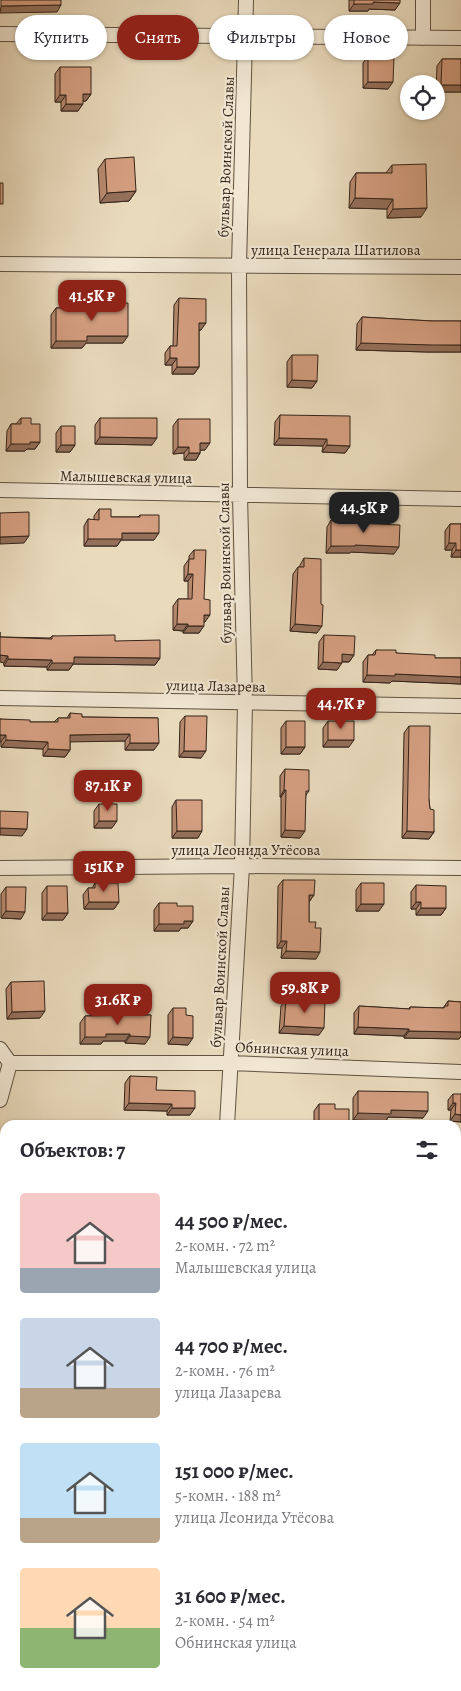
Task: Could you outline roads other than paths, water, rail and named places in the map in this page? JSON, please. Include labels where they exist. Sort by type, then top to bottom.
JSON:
[{"type":"street","name":"бульвар Воинской Славы","points":[[246,0],[246,15]]},
{"type":"street","points":[[423,0],[423,38]]},
{"type":"street","points":[[0,34],[209,37]]},
{"type":"street","points":[[314,38],[461,38]]},
{"type":"street","name":"бульвар Воинской Славы","points":[[227,1120],[242,866],[245,702],[240,495],[239,265],[245,60]]},
{"type":"street","name":"улица Генерала Шатилова","points":[[0,264],[461,267]]},
{"type":"street","name":"Малышевская улица","points":[[0,490],[461,499]]},
{"type":"street","name":"улица Лазарева","points":[[0,698],[461,706]]},
{"type":"street","name":"улица Леонида Утёсова","points":[[0,868],[242,866],[461,868]]},
{"type":"street","points":[[0,1049],[10,1063],[0,1100]]},
{"type":"street","name":"Обнинская улица","points":[[10,1063],[231,1062],[461,1072]]}]
